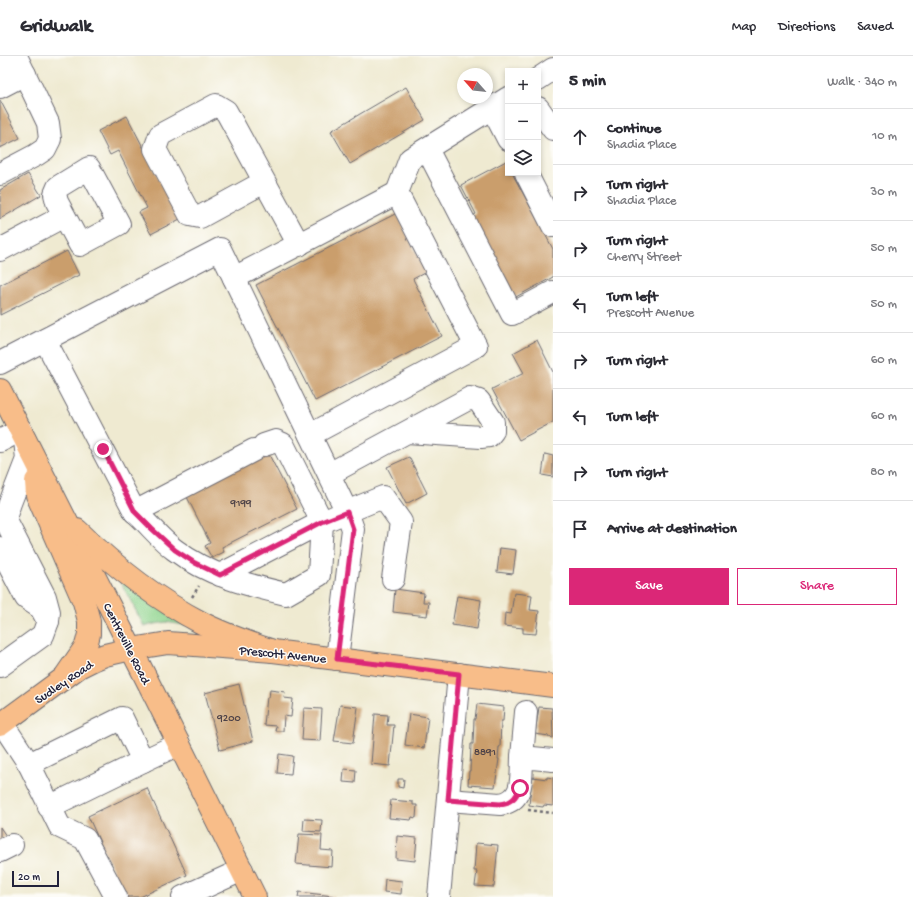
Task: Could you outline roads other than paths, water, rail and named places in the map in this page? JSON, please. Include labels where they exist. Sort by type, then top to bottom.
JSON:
[{"type":"main road","name":"Centreville Road","points":[[1,394],[27,442],[255,897]]},
{"type":"main road","points":[[27,442],[37,495],[84,602],[89,621],[89,634],[86,646],[64,678]]},
{"type":"main road","points":[[64,516],[109,560],[163,600],[209,626],[273,651]]},
{"type":"main road","name":"Prescott Avenue","points":[[131,649],[168,643],[273,651],[553,686]]},
{"type":"main road","name":"Sudley Road","points":[[1,724],[79,667],[105,655],[131,649]]},
{"type":"street","points":[[0,87],[14,63]]},
{"type":"street","points":[[0,174],[45,149],[50,139],[48,123],[14,63]]},
{"type":"street","points":[[541,77],[553,70]]},
{"type":"street","points":[[234,278],[398,193],[410,159],[500,103],[505,126]]},
{"type":"street","points":[[264,182],[200,217],[190,215],[155,149],[160,135],[216,106],[226,111],[299,244]]},
{"type":"street","points":[[541,112],[553,129]]},
{"type":"street","points":[[427,149],[512,314],[553,292]]},
{"type":"street","points":[[528,176],[553,226]]},
{"type":"street","points":[[310,435],[476,346],[398,193]]},
{"type":"street","points":[[0,250],[64,216]]},
{"type":"street","points":[[0,363],[220,248],[347,512],[353,529],[337,659]]},
{"type":"street","points":[[45,340],[135,512],[175,550],[195,563],[211,578],[242,583],[286,594],[319,575],[322,522],[283,444],[276,441],[259,447],[135,512]]},
{"type":"street","points":[[329,474],[407,432]]},
{"type":"street","points":[[0,441],[27,442],[27,459],[5,509],[45,598],[49,612],[45,632],[42,636],[0,666]]},
{"type":"street","points":[[211,578],[322,522],[383,497],[401,522],[393,579]]},
{"type":"street","points":[[0,548],[26,598],[41,608],[48,621]]},
{"type":"street","points":[[439,897],[459,674]]},
{"type":"street","points":[[448,800],[500,804],[514,799],[520,788],[526,712]]},
{"type":"street","points":[[29,764],[122,718],[143,761]]},
{"type":"street","points":[[1,724],[29,764],[60,827],[85,838],[116,897]]},
{"type":"street","points":[[49,807],[179,744]]},
{"type":"street","points":[[522,757],[553,760]]},
{"type":"street","points":[[183,897],[242,870]]}]
